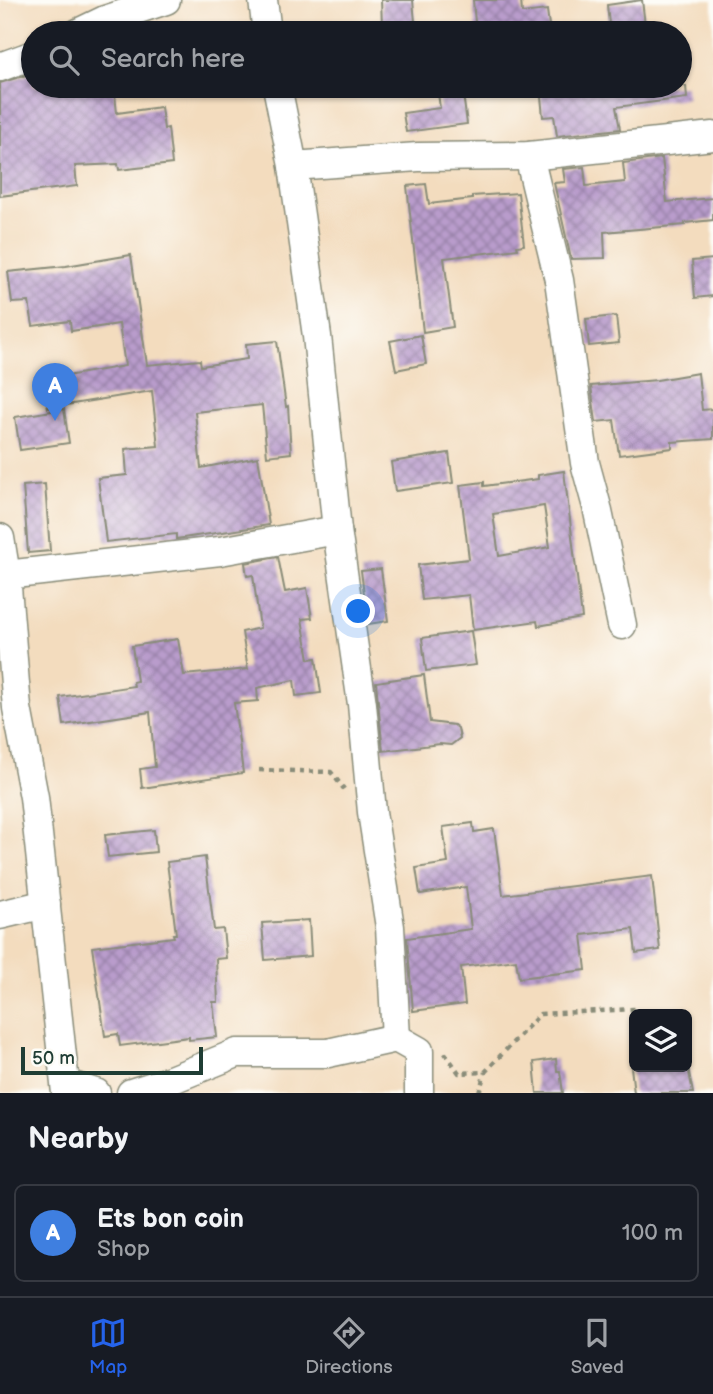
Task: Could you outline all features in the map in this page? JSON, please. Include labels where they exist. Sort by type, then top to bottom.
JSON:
[{"type":"street","points":[[102,21],[166,0]]},
{"type":"street","points":[[264,0],[266,21]]},
{"type":"street","points":[[0,67],[21,59]]},
{"type":"street","points":[[279,98],[293,166],[317,336],[337,530],[362,704],[372,813],[407,1044],[419,1093]]},
{"type":"street","points":[[293,166],[418,157],[529,156],[713,136]]},
{"type":"street","points":[[529,156],[559,280],[585,463],[622,625]]},
{"type":"street","points":[[6,576],[220,551],[337,530]]},
{"type":"street","points":[[0,538],[6,576],[9,706],[34,797],[66,1088],[96,1093]]},
{"type":"street","points":[[0,915],[46,904]]},
{"type":"street","points":[[131,1093],[237,1053],[328,1053],[407,1044]]},
{"type":"path","points":[[259,770],[331,772],[350,797],[372,813]]},
{"type":"path","points":[[479,1093],[485,1072],[540,1014],[629,1009]]},
{"type":"path","points":[[407,1044],[444,1053],[459,1073],[485,1072]]},
{"type":"building","points":[[381,0],[413,0],[415,21],[382,21]]},
{"type":"building","points":[[473,0],[521,0],[522,13],[547,10],[548,21],[475,21]]},
{"type":"building","points":[[642,0],[645,21],[609,21],[607,5]]},
{"type":"building","points":[[21,77],[21,98],[115,98],[117,113],[161,107],[164,129],[168,128],[172,164],[119,170],[118,164],[75,166],[77,186],[0,196],[0,83]]},
{"type":"building","points":[[439,98],[464,98],[467,124],[406,132],[403,113],[440,108]]},
{"type":"building","points":[[541,98],[687,98],[616,107],[620,129],[557,136],[554,116],[543,117]]},
{"type":"building","points":[[662,158],[667,202],[713,198],[713,220],[604,232],[605,258],[571,259],[554,183],[565,182],[563,169],[584,167],[586,186],[625,182],[623,163]]},
{"type":"building","points":[[426,184],[429,204],[472,199],[472,196],[518,193],[524,245],[517,246],[518,249],[444,258],[453,327],[423,332],[407,186]]},
{"type":"building","points":[[131,255],[147,365],[200,360],[201,366],[247,359],[246,344],[277,341],[286,407],[288,406],[291,453],[267,456],[262,405],[195,412],[201,468],[258,457],[269,525],[176,539],[176,534],[106,542],[98,478],[127,475],[125,449],[158,446],[152,391],[48,408],[43,380],[125,366],[119,324],[71,331],[70,321],[33,326],[29,302],[12,303],[8,272]]},
{"type":"building","points":[[713,259],[713,296],[695,298],[692,261]]},
{"type":"building","points":[[616,316],[619,343],[589,346],[586,319]]},
{"type":"building","points":[[421,335],[426,364],[396,370],[390,341]]},
{"type":"building","points":[[698,373],[702,410],[713,409],[713,439],[672,442],[672,448],[619,455],[614,420],[596,422],[591,386]]},
{"type":"building","points":[[64,409],[69,443],[20,450],[15,417]]},
{"type":"building","points":[[449,453],[453,483],[395,491],[391,462]]},
{"type":"building","points":[[564,471],[582,618],[538,626],[537,621],[473,630],[469,595],[422,600],[418,565],[469,559],[460,485],[484,482],[484,486],[538,479],[538,475]],"holes":[[[544,506],[550,547],[499,556],[493,514]]]},
{"type":"building","points":[[45,484],[50,551],[28,553],[23,486]]},
{"type":"building","points":[[278,557],[285,592],[307,588],[312,618],[302,619],[309,659],[316,658],[321,693],[296,696],[294,680],[257,688],[258,701],[234,703],[243,773],[142,788],[140,769],[155,767],[150,712],[64,725],[60,697],[134,686],[133,682],[137,681],[132,646],[178,639],[184,675],[248,669],[242,632],[260,628],[253,575],[247,576],[245,563]]},
{"type":"building","points":[[381,569],[388,621],[368,624],[361,571]]},
{"type":"building","points":[[471,631],[476,665],[426,671],[422,638]]},
{"type":"building","points":[[424,675],[430,722],[454,725],[458,728],[460,738],[451,745],[383,751],[376,682]]},
{"type":"building","points":[[473,823],[474,832],[494,829],[503,895],[652,876],[660,950],[636,953],[633,929],[582,935],[586,970],[519,978],[516,960],[461,967],[465,1004],[413,1011],[407,938],[471,929],[466,887],[420,894],[416,868],[448,863],[443,827]]},
{"type":"building","points":[[154,830],[156,852],[108,857],[105,835]]},
{"type":"building","points":[[205,857],[214,930],[223,929],[226,958],[216,959],[218,1002],[213,1002],[217,1037],[189,1040],[189,1037],[120,1046],[118,1034],[105,1036],[92,947],[174,937],[173,934],[176,934],[167,862]]},
{"type":"building","points":[[309,920],[311,956],[265,960],[262,923]]},
{"type":"building","points":[[556,1059],[563,1093],[537,1093],[534,1062]]},
{"type":"building","points":[[632,1072],[689,1072],[693,1093],[634,1093]]},
{"type":"place","name":"Ets bon coin","points":[[55,421]]}]
